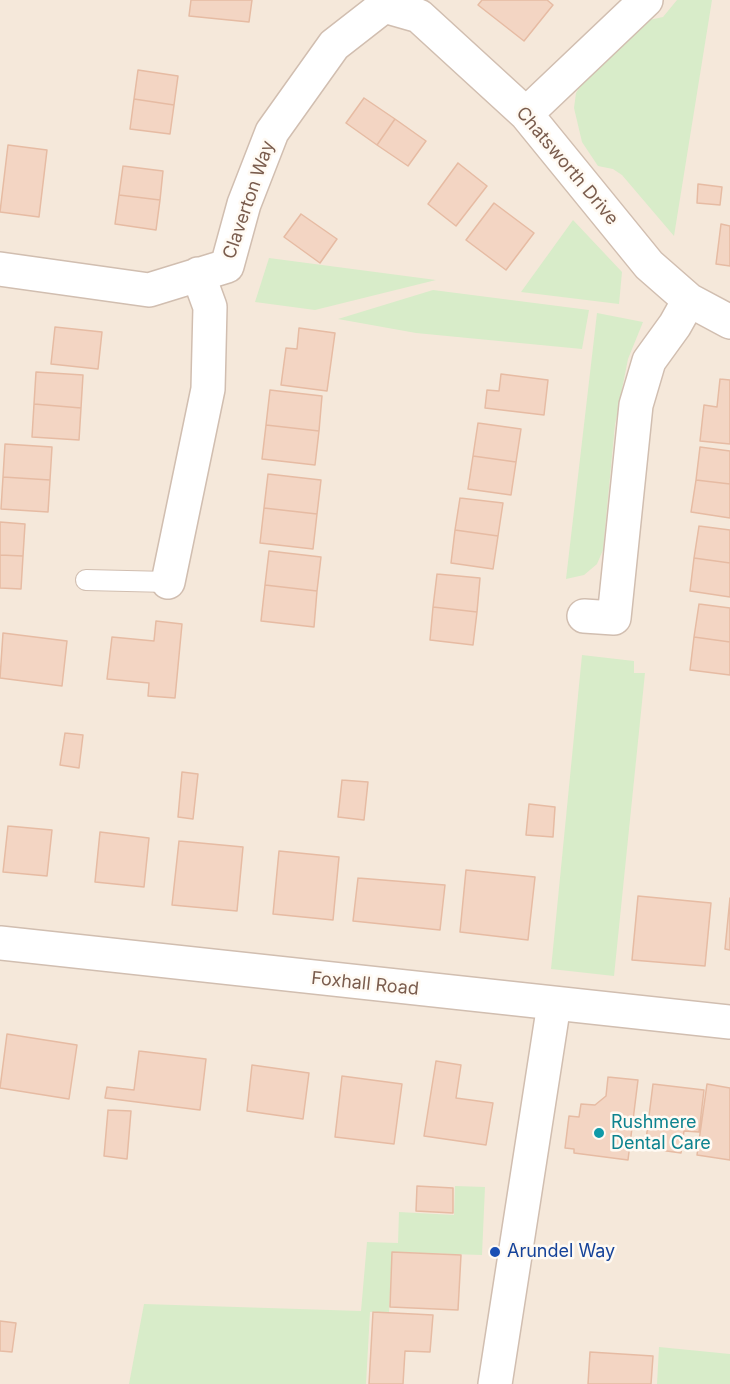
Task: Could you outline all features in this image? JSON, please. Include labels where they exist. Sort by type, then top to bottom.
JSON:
[{"type":"street","points":[[526,114],[646,0]]},
{"type":"street","name":"Chatsworth Drive","points":[[382,3],[419,16],[526,114],[649,265],[689,300],[730,322]]},
{"type":"street","name":"Claverton Way","points":[[0,269],[149,290],[227,266],[244,204],[272,132],[334,45],[382,3]]},
{"type":"street","points":[[168,582],[208,389],[210,307],[198,274]]},
{"type":"street","points":[[584,616],[614,618],[636,405],[649,361],[675,325],[689,300]]},
{"type":"street","name":"Foxhall Road","points":[[0,943],[730,1022]]},
{"type":"street","points":[[495,1384],[554,1004]]},
{"type":"lane","points":[[86,580],[168,582]]},
{"type":"shaded area","points":[[0,0],[730,0],[730,1384],[0,1384]]},
{"type":"green space","points":[[677,0],[712,0],[674,236],[622,175],[613,169],[598,166],[582,142],[574,108],[576,93],[587,75],[640,22],[663,17]]},
{"type":"green space","points":[[573,220],[622,272],[619,304],[521,292]]},
{"type":"green space","points":[[269,258],[436,280],[315,310],[255,302]]},
{"type":"green space","points":[[433,290],[589,310],[582,349],[416,333],[338,319]]},
{"type":"green space","points":[[597,313],[643,322],[628,359],[615,425],[603,550],[597,564],[584,575],[566,579]]},
{"type":"green space","points":[[582,655],[634,661],[634,673],[645,673],[614,976],[551,969]]},
{"type":"green space","points":[[455,1186],[485,1187],[482,1255],[392,1252],[389,1312],[370,1312],[366,1384],[129,1384],[144,1304],[361,1311],[367,1242],[398,1243],[399,1212],[454,1215]]},
{"type":"green space","points":[[659,1347],[730,1354],[730,1384],[657,1384]]},
{"type":"building","points":[[191,0],[252,0],[249,22],[189,16]]},
{"type":"building","points":[[482,0],[547,0],[553,5],[524,41],[478,5]]},
{"type":"building","points":[[138,70],[178,76],[174,105],[134,99]]},
{"type":"building","points":[[364,98],[395,119],[377,145],[346,123]]},
{"type":"building","points":[[134,99],[174,105],[170,134],[130,129]]},
{"type":"building","points":[[395,119],[426,141],[408,166],[377,145]]},
{"type":"building","points":[[8,145],[47,150],[39,217],[0,212]]},
{"type":"building","points":[[458,163],[487,186],[456,226],[428,204]]},
{"type":"building","points":[[123,166],[163,171],[160,200],[119,195]]},
{"type":"building","points":[[698,184],[722,187],[720,205],[697,203]]},
{"type":"building","points":[[119,195],[160,200],[156,230],[115,224]]},
{"type":"building","points":[[494,203],[534,233],[506,270],[466,240]]},
{"type":"building","points":[[301,214],[337,239],[320,263],[284,237]]},
{"type":"building","points":[[721,224],[730,226],[730,266],[716,264]]},
{"type":"building","points":[[55,327],[102,332],[98,369],[51,364]]},
{"type":"building","points":[[299,328],[335,333],[327,391],[281,385],[286,348],[297,349]]},
{"type":"building","points":[[36,372],[83,375],[81,408],[34,404]]},
{"type":"building","points":[[501,374],[548,380],[544,415],[485,408],[487,390],[499,391]]},
{"type":"building","points":[[720,379],[730,380],[730,444],[700,441],[704,405],[717,407]]},
{"type":"building","points":[[270,390],[322,396],[319,431],[266,425]]},
{"type":"building","points":[[34,404],[81,408],[79,440],[32,437]]},
{"type":"building","points":[[478,423],[521,429],[516,462],[473,456]]},
{"type":"building","points":[[266,425],[319,431],[315,465],[262,459]]},
{"type":"building","points":[[5,444],[52,447],[50,480],[3,477]]},
{"type":"building","points":[[700,447],[730,451],[730,484],[696,480]]},
{"type":"building","points":[[473,456],[516,462],[511,495],[468,489]]},
{"type":"building","points":[[268,474],[321,480],[317,514],[264,508]]},
{"type":"building","points":[[3,477],[50,480],[48,512],[1,509]]},
{"type":"building","points":[[696,480],[730,484],[730,518],[691,512]]},
{"type":"building","points":[[460,498],[503,503],[498,536],[455,530]]},
{"type":"building","points":[[264,508],[317,514],[313,549],[260,543]]},
{"type":"building","points":[[0,522],[25,524],[23,556],[0,555]]},
{"type":"building","points":[[699,526],[730,530],[730,563],[694,558]]},
{"type":"building","points":[[455,530],[498,536],[493,569],[451,563]]},
{"type":"building","points":[[269,551],[321,557],[317,591],[265,585]]},
{"type":"building","points":[[0,555],[23,556],[21,589],[0,588]]},
{"type":"building","points":[[694,558],[730,563],[730,597],[690,591]]},
{"type":"building","points":[[437,574],[480,578],[477,612],[433,607]]},
{"type":"building","points":[[265,585],[317,591],[314,627],[261,621]]},
{"type":"building","points":[[699,604],[730,608],[730,642],[694,637]]},
{"type":"building","points":[[433,607],[477,612],[473,645],[430,640]]},
{"type":"building","points":[[156,621],[182,624],[175,698],[148,696],[149,683],[107,679],[112,637],[154,641]]},
{"type":"building","points":[[3,633],[67,641],[62,686],[0,678]]},
{"type":"building","points":[[694,637],[730,642],[730,675],[690,670]]},
{"type":"building","points":[[65,733],[83,735],[79,768],[60,765]]},
{"type":"building","points":[[182,772],[198,774],[193,819],[178,817]]},
{"type":"building","points":[[342,780],[368,782],[364,820],[338,817]]},
{"type":"building","points":[[529,804],[555,807],[553,837],[526,835]]},
{"type":"building","points":[[8,826],[52,830],[47,876],[3,872]]},
{"type":"building","points":[[100,832],[149,838],[144,887],[95,882]]},
{"type":"building","points":[[179,841],[243,847],[237,911],[172,905]]},
{"type":"building","points":[[279,851],[339,857],[333,920],[273,914]]},
{"type":"building","points":[[466,870],[535,877],[528,940],[460,932]]},
{"type":"building","points":[[358,878],[445,885],[440,930],[353,921]]},
{"type":"building","points":[[638,896],[711,903],[705,966],[632,960]]},
{"type":"building","points":[[730,898],[730,950],[725,949]]},
{"type":"building","points":[[7,1034],[77,1045],[69,1099],[0,1088]]},
{"type":"building","points":[[139,1051],[206,1059],[200,1110],[105,1098],[107,1087],[134,1090]]},
{"type":"building","points":[[436,1061],[461,1065],[456,1098],[493,1103],[486,1145],[424,1136]]},
{"type":"building","points":[[252,1065],[309,1073],[303,1119],[247,1111]]},
{"type":"building","points":[[342,1076],[402,1084],[394,1144],[335,1137]]},
{"type":"building","name":"Rushmere Dental Care","points":[[608,1077],[638,1080],[628,1160],[574,1153],[574,1149],[565,1148],[569,1116],[579,1117],[581,1104],[595,1105],[606,1096]]},
{"type":"building","points":[[653,1084],[704,1090],[699,1132],[684,1131],[681,1153],[645,1148]]},
{"type":"building","points":[[707,1084],[730,1088],[730,1160],[697,1155]]},
{"type":"building","points":[[108,1110],[131,1111],[127,1159],[104,1156]]},
{"type":"building","points":[[417,1186],[453,1188],[453,1213],[416,1211]]},
{"type":"building","points":[[392,1252],[461,1255],[458,1310],[390,1307]]},
{"type":"building","points":[[373,1312],[433,1315],[430,1352],[405,1351],[403,1384],[369,1384]]},
{"type":"building","points":[[0,1321],[16,1323],[12,1352],[0,1351]]},
{"type":"building","points":[[590,1352],[653,1356],[651,1384],[588,1384]]},
{"type":"place","name":"Rushmere Dental Care","points":[[599,1133]]},
{"type":"place","name":"Arundel Way","points":[[495,1252]]}]
